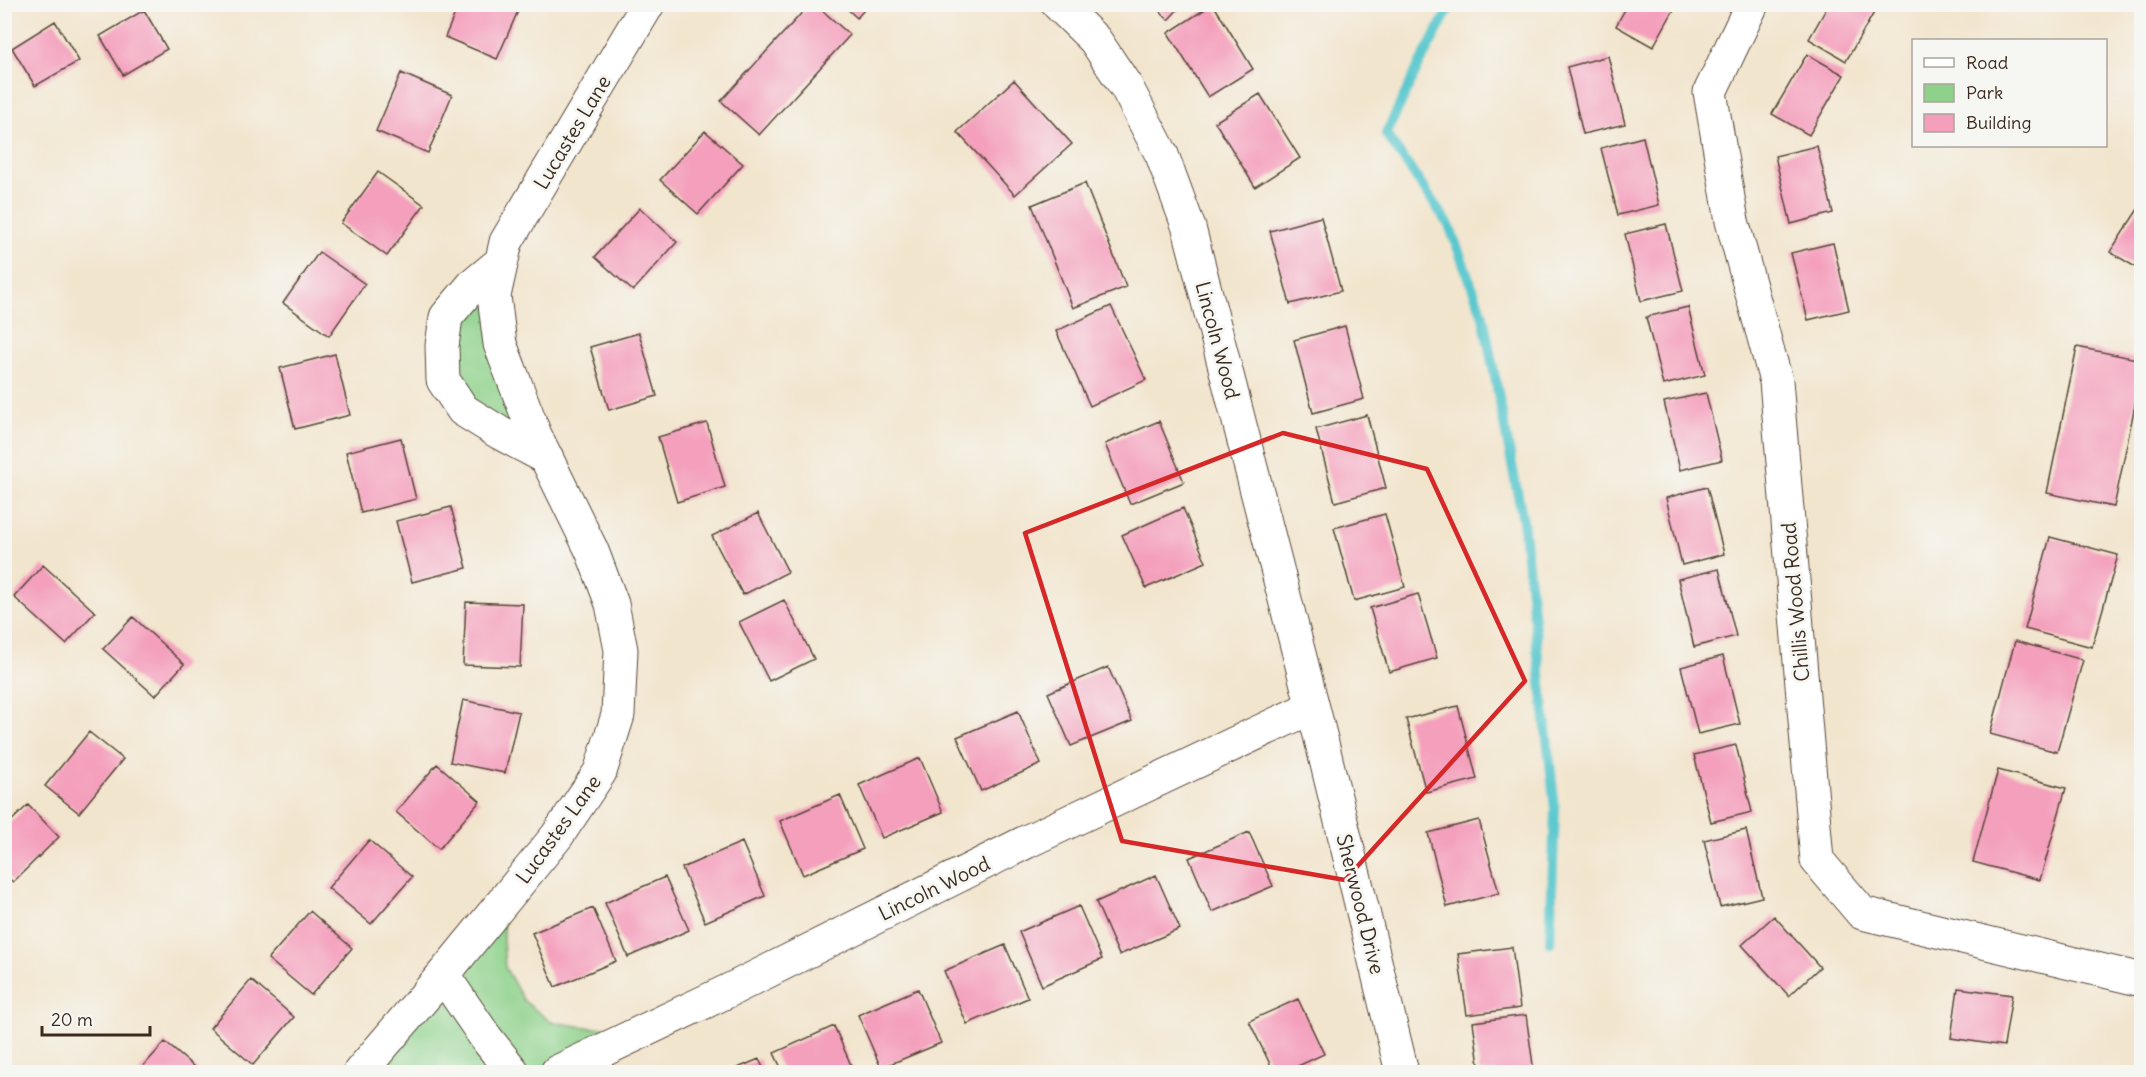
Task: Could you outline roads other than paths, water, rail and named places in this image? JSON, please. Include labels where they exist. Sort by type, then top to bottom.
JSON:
[{"type":"street","name":"Lucastes Lane","points":[[360,1072],[557,836],[600,772],[618,715],[621,650],[612,604],[592,551],[535,435],[500,344],[494,296],[506,242],[648,4]]},
{"type":"street","name":"Lincoln Wood","points":[[557,1072],[732,989],[1026,842],[1316,721],[1189,228],[1162,154],[1127,87],[1095,40],[1058,4]]},
{"type":"street","name":"Chillis Wood Road","points":[[1752,4],[1710,92],[1732,221],[1776,381],[1817,860],[1862,913],[2142,980]]},
{"type":"street","points":[[501,262],[472,286],[446,317],[442,346],[443,380],[463,410],[547,458]]},
{"type":"street","name":"Sherwood Drive","points":[[1316,721],[1402,1072]]},
{"type":"street","points":[[443,975],[486,1038],[513,1072]]},
{"type":"waterway","points":[[1459,4],[1450,7],[1386,134],[1449,225],[1483,316],[1523,521],[1555,809],[1550,943]]}]
